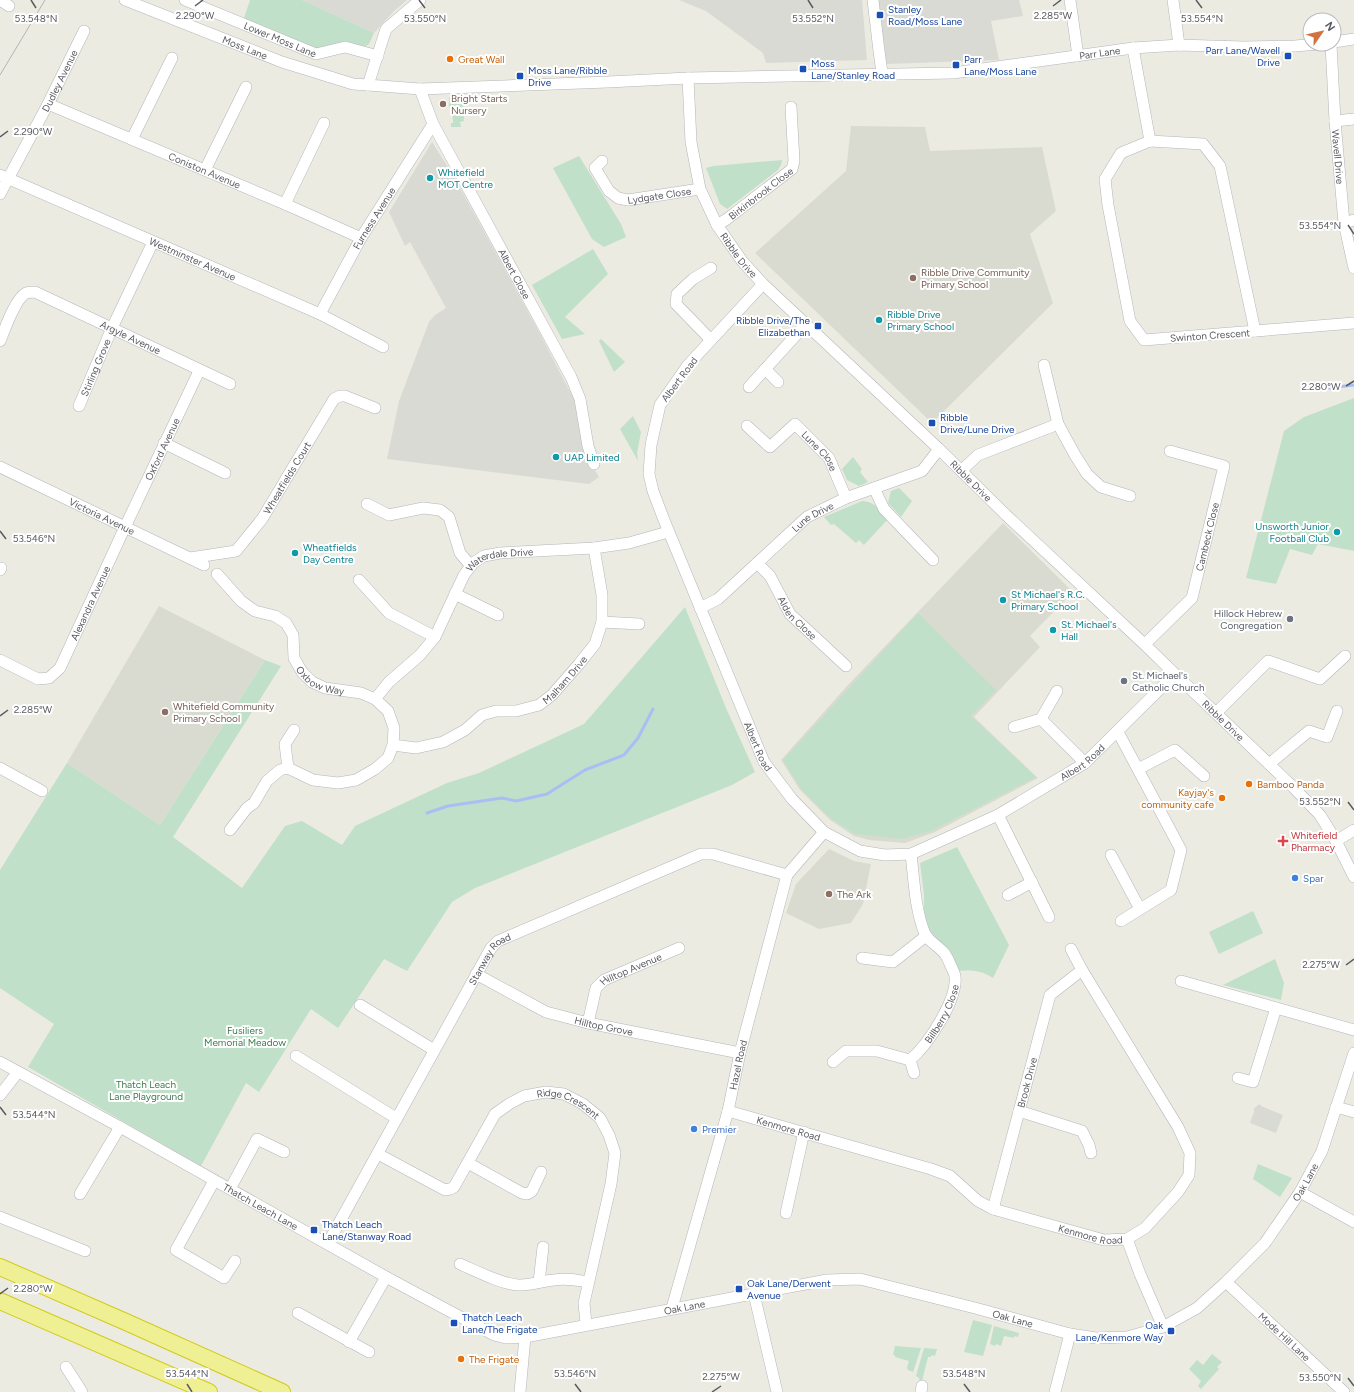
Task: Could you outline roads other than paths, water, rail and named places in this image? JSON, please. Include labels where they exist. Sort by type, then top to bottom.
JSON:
[{"type":"highway","points":[[0,1267],[282,1392]]},
{"type":"highway","points":[[0,1301],[209,1392]]},
{"type":"street","name":"Moss Lane","points":[[125,0],[282,62],[352,84],[420,89],[688,78]]},
{"type":"street","name":"Lower Moss Lane","points":[[185,0],[316,54],[345,47],[378,56]]},
{"type":"street","points":[[368,85],[386,28],[420,0]]},
{"type":"street","points":[[873,0],[882,73]]},
{"type":"street","points":[[1070,0],[1078,56]]},
{"type":"street","points":[[1173,0],[1179,44]]},
{"type":"street","name":"Dudley Avenue","points":[[0,194],[4,177],[48,104],[84,31]]},
{"type":"street","points":[[1342,41],[1354,39]]},
{"type":"street","name":"Parr Lane","points":[[688,78],[882,73],[953,73],[1133,48],[1179,44],[1242,47],[1302,45]]},
{"type":"street","points":[[1133,48],[1150,141]]},
{"type":"street","name":"Wavell Drive","points":[[1331,52],[1335,121],[1354,268]]},
{"type":"street","points":[[132,139],[172,58]]},
{"type":"street","name":"Ribble Drive","points":[[688,78],[691,142],[700,189],[717,225],[742,260],[764,284],[939,449],[1006,515],[1145,644],[1294,788],[1320,815],[1336,841]]},
{"type":"street","points":[[205,170],[246,87]]},
{"type":"street","name":"Albert Close","points":[[420,89],[433,124],[571,377],[580,399],[588,446],[594,464]]},
{"type":"street","name":"Coniston Avenue","points":[[48,104],[285,204],[361,238]]},
{"type":"street","name":"Birkinbrook Close","points":[[717,225],[792,169],[794,161],[792,107]]},
{"type":"street","points":[[1335,121],[1354,119]]},
{"type":"street","points":[[285,204],[324,123]]},
{"type":"street","name":"Furness Avenue","points":[[320,314],[361,238],[433,124]]},
{"type":"street","name":"Swinton Crescent","points":[[1150,141],[1203,144],[1220,166],[1255,332],[1144,340],[1130,321],[1108,204],[1105,179],[1121,153],[1150,141]]},
{"type":"street","name":"Lydgate Close","points":[[602,161],[595,168],[609,191],[618,198],[628,200],[700,189]]},
{"type":"street","name":"Westminster Avenue","points":[[4,177],[320,314],[383,347]]},
{"type":"street","name":"Stirling Grove","points":[[79,406],[112,328],[153,242]]},
{"type":"street","points":[[711,268],[693,279],[677,294],[676,304],[711,340]]},
{"type":"street","name":"Albert Road","points":[[764,284],[688,365],[660,405],[651,445],[650,474],[653,491],[668,532],[764,762],[792,799],[824,832],[860,851],[885,855],[911,854],[998,815],[1085,763],[1175,674]]},
{"type":"street","name":"Argyle Avenue","points":[[0,341],[18,301],[24,294],[31,292],[40,293],[230,384]]},
{"type":"street","points":[[1255,332],[1354,323]]},
{"type":"street","points":[[749,387],[806,324]]},
{"type":"street","points":[[1044,365],[1058,424],[1087,474],[1101,487],[1130,496]]},
{"type":"street","points":[[765,369],[778,382]]},
{"type":"street","name":"Oxford Avenue","points":[[124,527],[199,370]]},
{"type":"street","name":"Wheatfields Court","points":[[190,558],[236,551],[262,519],[334,399],[340,396],[345,396],[375,408]]},
{"type":"street","name":"Lune Close","points":[[747,426],[770,448],[795,424],[829,458],[846,498]]},
{"type":"street","points":[[962,471],[978,455],[1058,424]]},
{"type":"street","points":[[164,443],[225,472]]},
{"type":"street","name":"Lune Drive","points":[[700,608],[718,599],[807,517],[846,498],[922,470],[939,449]]},
{"type":"street","name":"Cambeck Close","points":[[1145,644],[1192,598],[1224,466],[1170,451]]},
{"type":"street","name":"Victoria Avenue","points":[[0,467],[204,565]]},
{"type":"street","points":[[874,488],[884,509],[932,560]]},
{"type":"street","points":[[373,510],[389,515],[423,508],[440,510],[449,517],[460,553],[471,566]]},
{"type":"street","name":"Alexandra Avenue","points":[[0,660],[38,679],[49,678],[60,668],[124,527]]},
{"type":"street","name":"Waterdale Drive","points":[[375,699],[390,682],[420,655],[435,637],[464,575],[471,566],[484,556],[500,553],[594,548],[629,543],[668,532]]},
{"type":"street","name":"Malham Drive","points":[[393,745],[416,748],[443,742],[465,730],[482,715],[496,711],[516,711],[539,705],[552,696],[595,644],[602,622],[602,595],[594,548]]},
{"type":"street","name":"Alden Close","points":[[757,562],[770,576],[790,614],[846,666]]},
{"type":"street","name":"Oxbow Way","points":[[217,574],[241,601],[255,611],[275,616],[286,623],[292,635],[294,658],[302,672],[312,682],[325,688],[361,693],[375,699],[388,711],[394,728],[393,745]]},
{"type":"street","points":[[359,580],[389,613],[435,637]]},
{"type":"street","points":[[455,594],[498,615]]},
{"type":"street","points":[[602,622],[626,619],[639,624]]},
{"type":"street","points":[[1216,713],[1268,661],[1320,679],[1345,656]]},
{"type":"street","points":[[1014,727],[1041,719],[1057,691]]},
{"type":"street","points":[[1269,764],[1309,730],[1327,737],[1337,711]]},
{"type":"street","points":[[1041,719],[1085,763]]},
{"type":"street","points":[[288,768],[285,744],[294,730]]},
{"type":"street","points":[[1118,732],[1181,850],[1171,890],[1121,921]]},
{"type":"street","points":[[230,830],[246,808],[254,803],[266,782],[280,770],[288,768],[313,780],[338,783],[356,780],[375,769],[388,758],[393,745]]},
{"type":"street","points":[[1138,770],[1175,750],[1204,776]]},
{"type":"street","points":[[0,768],[42,791]]},
{"type":"street","points":[[998,815],[1049,917]]},
{"type":"street","points":[[1354,830],[1336,841],[1354,877]]},
{"type":"street","name":"Hazel Road","points":[[672,1308],[728,1111],[740,1053],[787,874],[824,832]]},
{"type":"street","name":"Stanway Road","points":[[328,1244],[476,974],[491,948],[498,941],[701,854],[713,854],[787,874]]},
{"type":"street","points":[[862,958],[893,962],[926,936],[916,899],[911,854]]},
{"type":"street","points":[[1111,855],[1140,909]]},
{"type":"street","points":[[1008,895],[1032,882]]},
{"type":"street","name":"Billberry Close","points":[[910,1060],[921,1049],[943,1017],[954,993],[955,975],[951,966],[944,953],[926,936]]},
{"type":"street","name":"Hilltop Avenue","points":[[588,1023],[596,988],[604,980],[679,948]]},
{"type":"street","name":"Kenmore Road","points":[[728,1111],[931,1169],[950,1176],[978,1201],[993,1209],[1104,1240],[1127,1239],[1145,1228],[1178,1192],[1189,1175],[1190,1153],[1178,1127],[1082,970],[1071,949]]},
{"type":"street","name":"Brook Drive","points":[[993,1209],[1050,995],[1082,970]]},
{"type":"street","name":"Hilltop Grove","points":[[476,974],[546,1012],[588,1023],[740,1053]]},
{"type":"street","points":[[1181,981],[1354,1030]]},
{"type":"street","points":[[360,1005],[434,1050]]},
{"type":"street","points":[[1238,1078],[1253,1082],[1276,1008]]},
{"type":"street","points":[[833,1062],[843,1047],[877,1051],[910,1060],[914,1073]]},
{"type":"street","name":"Oak Lane","points":[[525,1337],[586,1324],[827,1280],[860,1279],[1070,1334],[1096,1338],[1128,1337],[1163,1327],[1197,1308],[1226,1282],[1265,1243],[1300,1192],[1322,1152],[1354,1053]]},
{"type":"street","points":[[296,1056],[396,1118]]},
{"type":"street","name":"Thatch Leach Lane","points":[[0,1062],[120,1127],[386,1277],[494,1335],[506,1338],[525,1337]]},
{"type":"street","points":[[0,1095],[18,1072]]},
{"type":"street","name":"Ridge Crescent","points":[[378,1154],[445,1190],[450,1189],[454,1187],[495,1114],[509,1104],[524,1096],[546,1092],[564,1094],[583,1104],[600,1118],[609,1134],[615,1153],[611,1184],[584,1303],[586,1324]]},
{"type":"street","points":[[1336,1107],[1354,1112]]},
{"type":"street","points":[[1019,1111],[1082,1132],[1089,1145],[1091,1153]]},
{"type":"street","points":[[80,1194],[120,1127]]},
{"type":"street","points":[[786,1213],[804,1132]]},
{"type":"street","points":[[230,1189],[257,1139],[284,1152]]},
{"type":"street","points":[[468,1163],[522,1193],[527,1194],[532,1191],[541,1172]]},
{"type":"street","points":[[214,1181],[176,1250],[224,1278],[235,1261]]},
{"type":"street","points":[[1300,1192],[1354,1222]]},
{"type":"street","points":[[0,1217],[85,1251]]},
{"type":"street","points":[[1127,1239],[1140,1274],[1163,1327]]},
{"type":"street","points":[[539,1282],[543,1247]]},
{"type":"street","points":[[460,1264],[504,1282],[516,1285],[527,1285],[566,1279],[588,1282]]},
{"type":"street","points":[[349,1342],[386,1277]]},
{"type":"street","name":"Mode Hill Lane","points":[[1226,1282],[1336,1390]]},
{"type":"street","points":[[754,1294],[777,1392]]},
{"type":"street","points":[[298,1313],[368,1352]]},
{"type":"street","points":[[1055,1392],[1070,1334]]},
{"type":"street","points":[[520,1392],[525,1337]]},
{"type":"street","points":[[66,1367],[82,1392]]},
{"type":"waterway","points":[[1329,388],[1354,385]]},
{"type":"waterway","points":[[427,813],[448,806],[502,798],[516,801],[547,794],[585,770],[624,755],[638,738],[653,709]]},
{"type":"tram line","points":[[0,75],[45,0]]},
{"type":"place","name":"Stanley Road/Moss Lane","points":[[880,15]]},
{"type":"place","name":"Parr Lane/Wavell Drive","points":[[1288,56]]},
{"type":"place","name":"Great Wall","points":[[450,59]]},
{"type":"place","name":"Parr Lane/Moss Lane","points":[[956,65]]},
{"type":"place","name":"Moss Lane/Stanley Road","points":[[803,69]]},
{"type":"place","name":"Moss Lane/Ribble Drive","points":[[520,76]]},
{"type":"place","name":"Bright Starts Nursery","points":[[443,104]]},
{"type":"place","name":"Whitefield MOT Centre","points":[[430,178]]},
{"type":"place","name":"Ribble Drive Community Primary School","points":[[913,278]]},
{"type":"place","name":"Ribble Drive Primary School","points":[[879,320]]},
{"type":"place","name":"Ribble Drive/The Elizabethan","points":[[818,326]]},
{"type":"place","name":"Ribble Drive/Lune Drive","points":[[932,423]]},
{"type":"place","name":"UAP Limited","points":[[556,457]]},
{"type":"place","name":"Unsworth Junior Football Club","points":[[1337,532]]},
{"type":"place","name":"Wheatfields Day Centre","points":[[295,553]]},
{"type":"place","name":"St Michael's R.C. Primary School","points":[[1003,600]]},
{"type":"place","name":"Hillock Hebrew Congregation","points":[[1290,619]]},
{"type":"place","name":"St. Michael's Hall","points":[[1053,630]]},
{"type":"place","name":"St. Michael's Catholic Church","points":[[1124,681]]},
{"type":"place","name":"Whitefield Community Primary School","points":[[165,712]]},
{"type":"place","name":"Bamboo Panda","points":[[1249,784]]},
{"type":"place","name":"Kayjay's community cafe","points":[[1222,798]]},
{"type":"place","name":"Whitefield Pharmacy","points":[[1283,841]]},
{"type":"place","name":"Spar","points":[[1295,878]]},
{"type":"place","name":"The Ark","points":[[829,894]]},
{"type":"place","name":"Premier","points":[[694,1129]]},
{"type":"place","name":"Thatch Leach Lane/Stanway Road","points":[[314,1230]]},
{"type":"place","name":"Oak Lane/Derwent Avenue","points":[[739,1289]]},
{"type":"place","name":"Thatch Leach Lane/The Frigate","points":[[454,1323]]},
{"type":"place","name":"Oak Lane/Kenmore Way","points":[[1171,1331]]},
{"type":"place","name":"The Frigate","points":[[461,1359]]},
{"type":"park label","name":"Fusiliers Memorial Meadow","points":[[245,1036]]},
{"type":"park label","name":"Thatch Leach Lane Playground","points":[[146,1090]]}]
